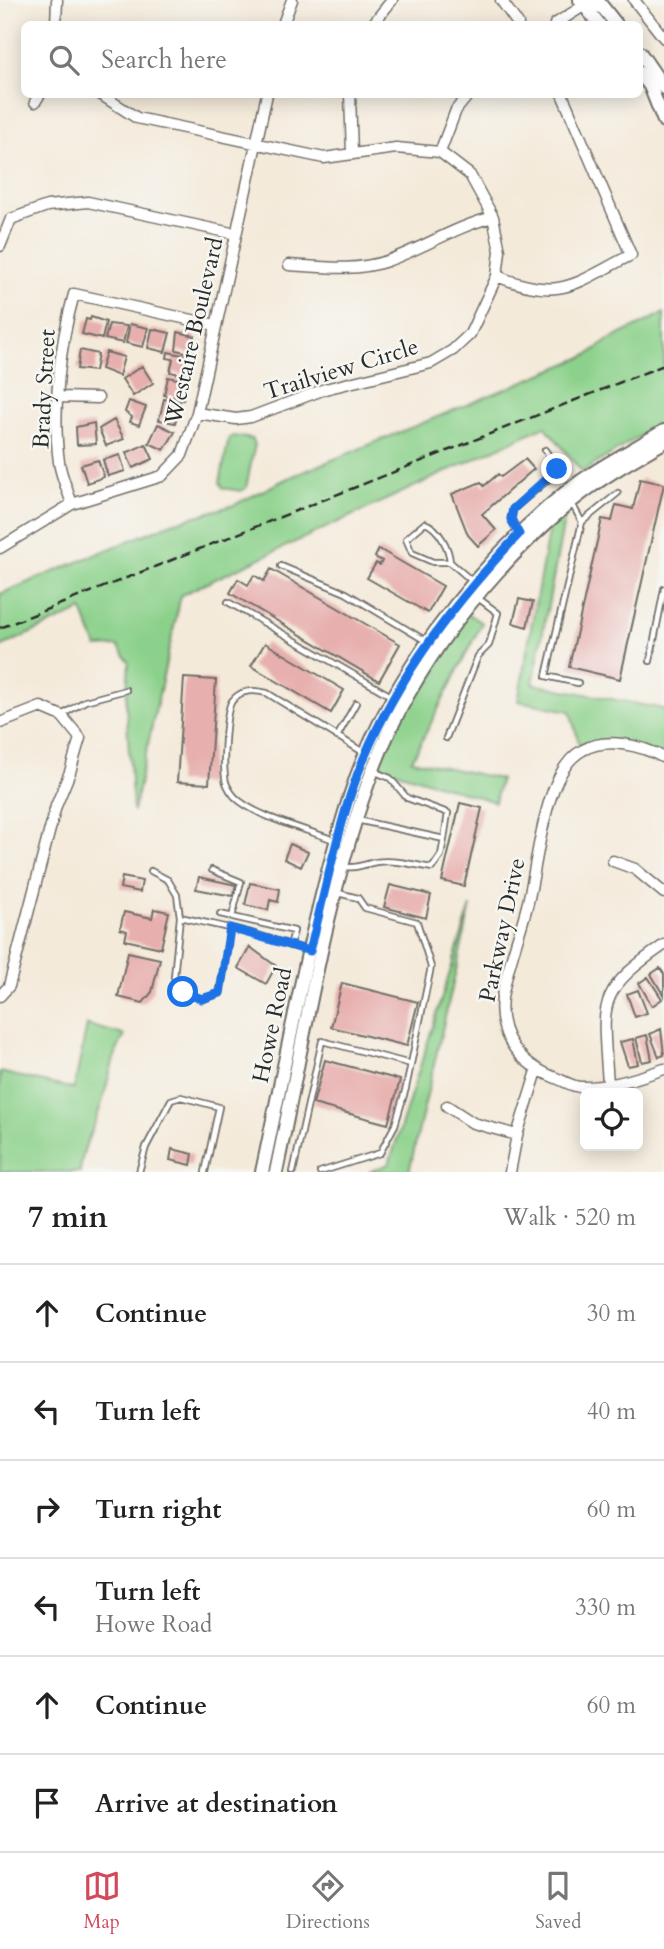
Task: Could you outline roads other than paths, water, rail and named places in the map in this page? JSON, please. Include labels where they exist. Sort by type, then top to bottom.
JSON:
[{"type":"street","points":[[56,21],[57,0]]},
{"type":"street","points":[[284,21],[292,0]]},
{"type":"street","points":[[375,21],[391,0]]},
{"type":"street","points":[[501,0],[516,21]]},
{"type":"street","points":[[634,0],[664,38]]},
{"type":"street","points":[[582,2],[597,21]]},
{"type":"street","points":[[559,21],[582,2],[601,5],[614,21]]},
{"type":"street","points":[[643,59],[664,88]]},
{"type":"street","points":[[643,78],[650,86],[664,120]]},
{"type":"street","points":[[106,98],[137,118],[324,158],[396,148],[440,152],[456,110],[466,98]]},
{"type":"street","name":"Westaire Boulevard","points":[[0,548],[72,504],[162,476],[182,455],[197,413],[266,98]]},
{"type":"street","points":[[350,98],[352,154]]},
{"type":"street","points":[[497,276],[539,290],[567,288],[631,255],[564,98]]},
{"type":"street","name":"Trailview Circle","points":[[197,413],[236,419],[251,417],[325,389],[430,363],[453,350],[470,334],[497,276],[500,251],[493,217],[470,175],[440,152]]},
{"type":"street","points":[[0,246],[11,219],[47,206],[88,202],[236,234]]},
{"type":"street","points":[[289,265],[347,269],[386,261],[463,225],[493,217]]},
{"type":"street","name":"Brady Street","points":[[72,504],[59,463],[58,397],[64,331],[74,294],[215,325]]},
{"type":"street","points":[[58,397],[98,398]]},
{"type":"street","name":"Howe Road","points":[[262,1172],[310,951],[350,795],[395,698],[429,642],[473,583],[519,534],[586,478],[664,432]]},
{"type":"street","name":"Howe Road","points":[[276,1172],[337,893],[356,820],[372,771],[420,677],[509,559],[571,502],[617,469],[664,442]]},
{"type":"street","points":[[0,723],[41,707],[61,716],[80,738],[71,772],[56,806],[9,986],[0,996]]},
{"type":"street","name":"Parkway Drive","points":[[664,758],[611,742],[581,750],[559,776],[549,799],[528,904],[502,1000],[503,1022],[513,1051],[537,1071],[579,1087],[608,1084],[664,1069]]},
{"type":"street","points":[[613,861],[635,869],[664,893]]},
{"type":"street","points":[[608,1084],[604,1022],[609,993],[629,969],[664,945]]},
{"type":"street","points":[[510,1172],[517,1135],[537,1071]]},
{"type":"street","points":[[447,1106],[473,1123],[517,1135]]},
{"type":"lane","points":[[519,534],[511,519],[513,509],[557,469],[545,450]]},
{"type":"lane","points":[[578,683],[547,676],[582,522],[618,493]]},
{"type":"lane","points":[[571,502],[582,522]]},
{"type":"lane","points":[[450,562],[433,562],[412,553],[406,539],[425,523],[433,525],[449,552],[450,562],[473,583]]},
{"type":"lane","points":[[281,566],[346,593],[429,642]]},
{"type":"lane","points":[[650,662],[664,589]]},
{"type":"lane","points":[[446,738],[478,656],[489,645],[498,613],[477,598]]},
{"type":"lane","points":[[229,601],[395,698]]},
{"type":"lane","points":[[61,716],[85,701],[126,690]]},
{"type":"lane","points":[[338,841],[253,809],[236,798],[225,778],[228,713],[232,701],[252,690],[267,693],[367,754]]},
{"type":"lane","points":[[337,737],[356,703]]},
{"type":"lane","points":[[343,867],[356,869],[377,862],[393,862],[432,868],[441,855],[448,813],[407,798],[390,778],[372,771]]},
{"type":"lane","points":[[356,820],[444,839]]},
{"type":"lane","points":[[212,870],[240,882],[232,916]]},
{"type":"lane","points":[[151,872],[168,880],[177,895],[180,918],[174,978],[183,992],[202,999],[220,993],[230,928]]},
{"type":"lane","points":[[320,1172],[380,1153],[395,1125],[431,967],[417,922],[365,908],[358,898],[337,893]]},
{"type":"lane","points":[[220,914],[294,931],[290,946]]},
{"type":"lane","points":[[180,918],[230,928],[310,951]]},
{"type":"lane","points":[[293,1172],[322,1041],[411,1064]]},
{"type":"lane","points":[[139,1172],[146,1147],[171,1100],[181,1097],[219,1107],[205,1172]]},
{"type":"railway","points":[[0,628],[664,365]]}]
